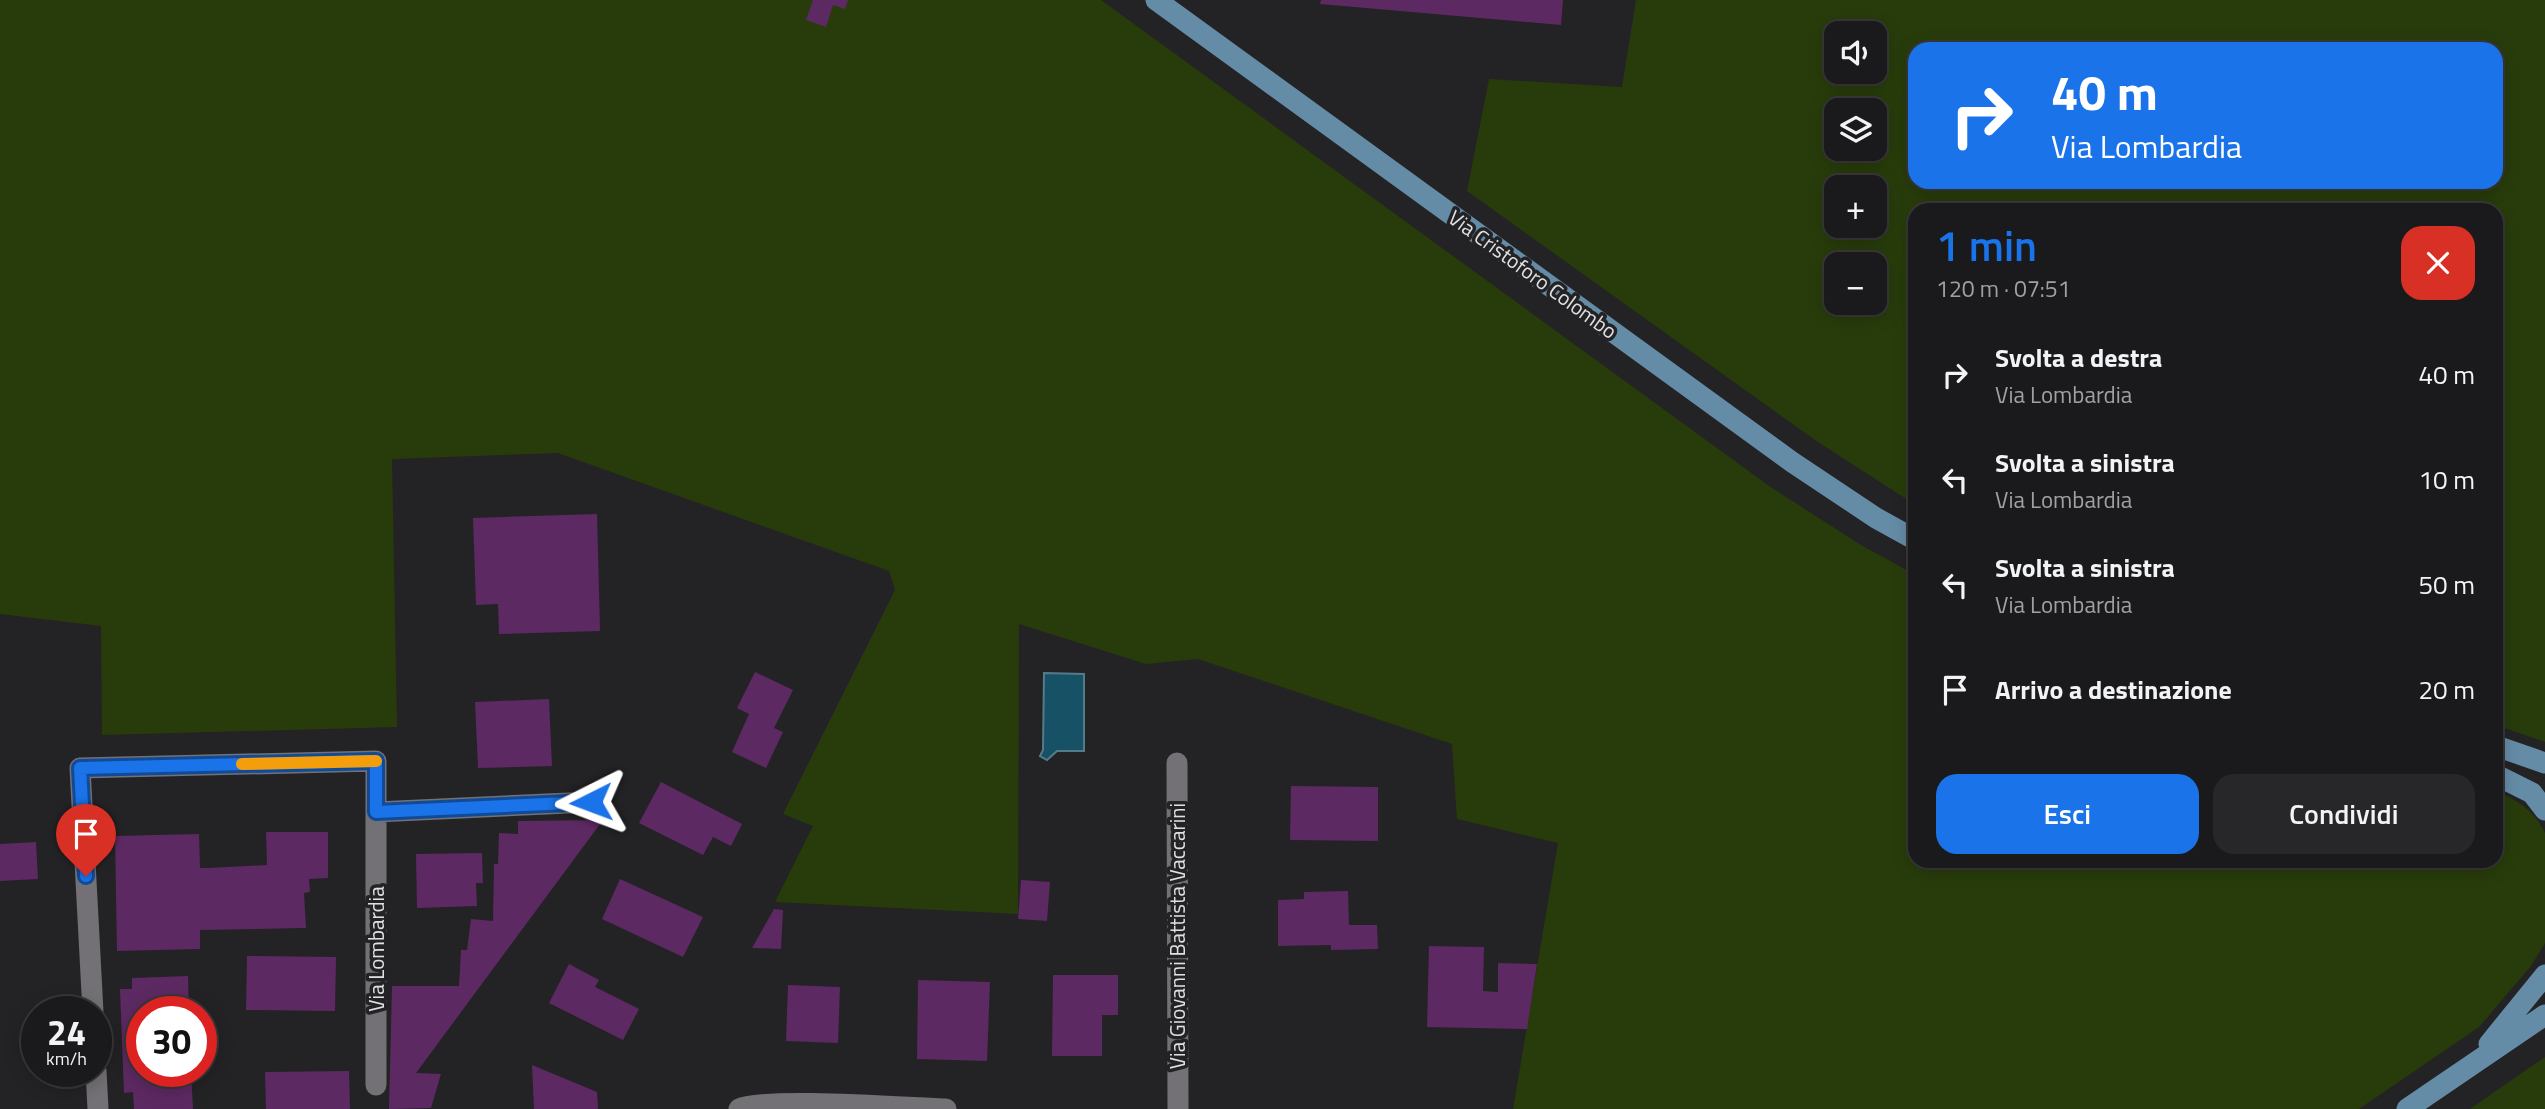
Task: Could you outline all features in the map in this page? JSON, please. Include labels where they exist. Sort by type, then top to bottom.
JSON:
[{"type":"main road","name":"Via Cristoforo Colombo","points":[[1156,0],[1792,462],[1876,518],[1908,536]]},
{"type":"main road","points":[[2503,749],[2545,763]]},
{"type":"main road","points":[[2503,778],[2532,793],[2545,810]]},
{"type":"main road","points":[[2471,1064],[2545,975]]},
{"type":"main road","points":[[2407,1109],[2545,1015]]},
{"type":"street","name":"Via Lombardia","points":[[92,996],[80,768],[376,761],[376,1085]]},
{"type":"street","name":"Via Giovanni Battista Vaccarini","points":[[1177,763],[1178,1109]]},
{"type":"street","points":[[376,812],[591,802]]},
{"type":"street","points":[[97,1087],[98,1109]]},
{"type":"street","points":[[739,1109],[744,1106],[777,1104],[946,1109]]},
{"type":"green space","points":[[0,0],[1101,0],[1772,488],[1861,545],[1908,571],[1908,868],[2503,868],[2503,794],[2525,807],[2545,833],[2545,943],[2531,966],[2479,1027],[2359,1109],[1513,1109],[1558,843],[1457,819],[1452,744],[1198,659],[1146,664],[1019,624],[1018,914],[775,902],[813,826],[783,814],[895,590],[889,571],[558,453],[392,459],[397,727],[102,735],[101,626],[0,614]]},
{"type":"green space","points":[[1636,0],[2545,0],[2545,742],[2503,727],[2503,203],[1908,203],[1908,500],[1815,440],[1467,191],[1489,79],[1622,87]]},
{"type":"green space","points":[[2545,1057],[2545,1109],[2470,1109]]},
{"type":"water","points":[[1044,673],[1084,674],[1084,751],[1057,751],[1047,760],[1040,756],[1043,750]]},
{"type":"building","points":[[813,0],[848,0],[845,9],[833,5],[826,27],[806,20]]},
{"type":"building","points":[[1321,0],[1563,0],[1561,25],[1320,4]]},
{"type":"building","points":[[597,514],[600,631],[499,634],[498,604],[476,605],[473,518]]},
{"type":"building","points":[[755,672],[793,690],[774,728],[783,732],[766,768],[732,752],[749,714],[737,708]]},
{"type":"building","points":[[549,699],[552,766],[478,768],[475,702]]},
{"type":"building","points":[[661,782],[742,824],[731,846],[713,837],[703,855],[639,823]]},
{"type":"building","points":[[1291,786],[1378,787],[1378,841],[1290,840]]},
{"type":"building","points":[[603,820],[416,1073],[441,1074],[431,1108],[389,1109],[392,986],[459,986],[461,950],[467,950],[471,919],[493,921],[494,864],[498,864],[499,833],[518,834],[518,821]]},
{"type":"building","points":[[266,832],[328,832],[328,878],[309,879],[310,892],[304,893],[306,928],[200,930],[200,949],[117,951],[115,836],[199,834],[200,868],[208,868],[267,865]]},
{"type":"building","points":[[36,842],[38,879],[0,881],[0,844]]},
{"type":"building","points":[[482,853],[483,883],[476,883],[477,906],[417,908],[416,854]]},
{"type":"building","points":[[620,879],[703,917],[683,957],[602,919]]},
{"type":"building","points":[[1021,880],[1050,882],[1047,921],[1018,919]]},
{"type":"building","points":[[1348,891],[1349,925],[1377,925],[1378,949],[1331,950],[1331,945],[1278,946],[1278,900],[1304,899],[1304,892]]},
{"type":"building","points":[[774,909],[783,910],[781,949],[752,948]]},
{"type":"building","points":[[1429,946],[1484,947],[1483,991],[1498,992],[1498,963],[1537,964],[1527,1029],[1427,1027]]},
{"type":"building","points":[[247,956],[336,957],[335,1011],[246,1010]]},
{"type":"building","points":[[569,964],[599,980],[595,987],[639,1009],[623,1040],[549,1003]]},
{"type":"building","points":[[1053,975],[1118,975],[1118,1015],[1102,1015],[1102,1056],[1052,1056]]},
{"type":"building","points":[[188,976],[189,996],[126,996],[126,1087],[192,1087],[193,1109],[134,1109],[133,1092],[124,1093],[120,989],[132,989],[132,978]]},
{"type":"building","points":[[918,980],[990,982],[987,1061],[917,1059]]},
{"type":"building","points":[[788,985],[840,987],[838,1043],[786,1041]]},
{"type":"building","points":[[532,1065],[597,1092],[598,1109],[534,1109]]},
{"type":"building","points":[[349,1071],[350,1109],[266,1109],[265,1072]]},
{"type":"slow traffic","points":[[242,764],[376,761]]},
{"type":"route","points":[[86,876],[80,768],[376,761],[376,812],[591,802]]}]
